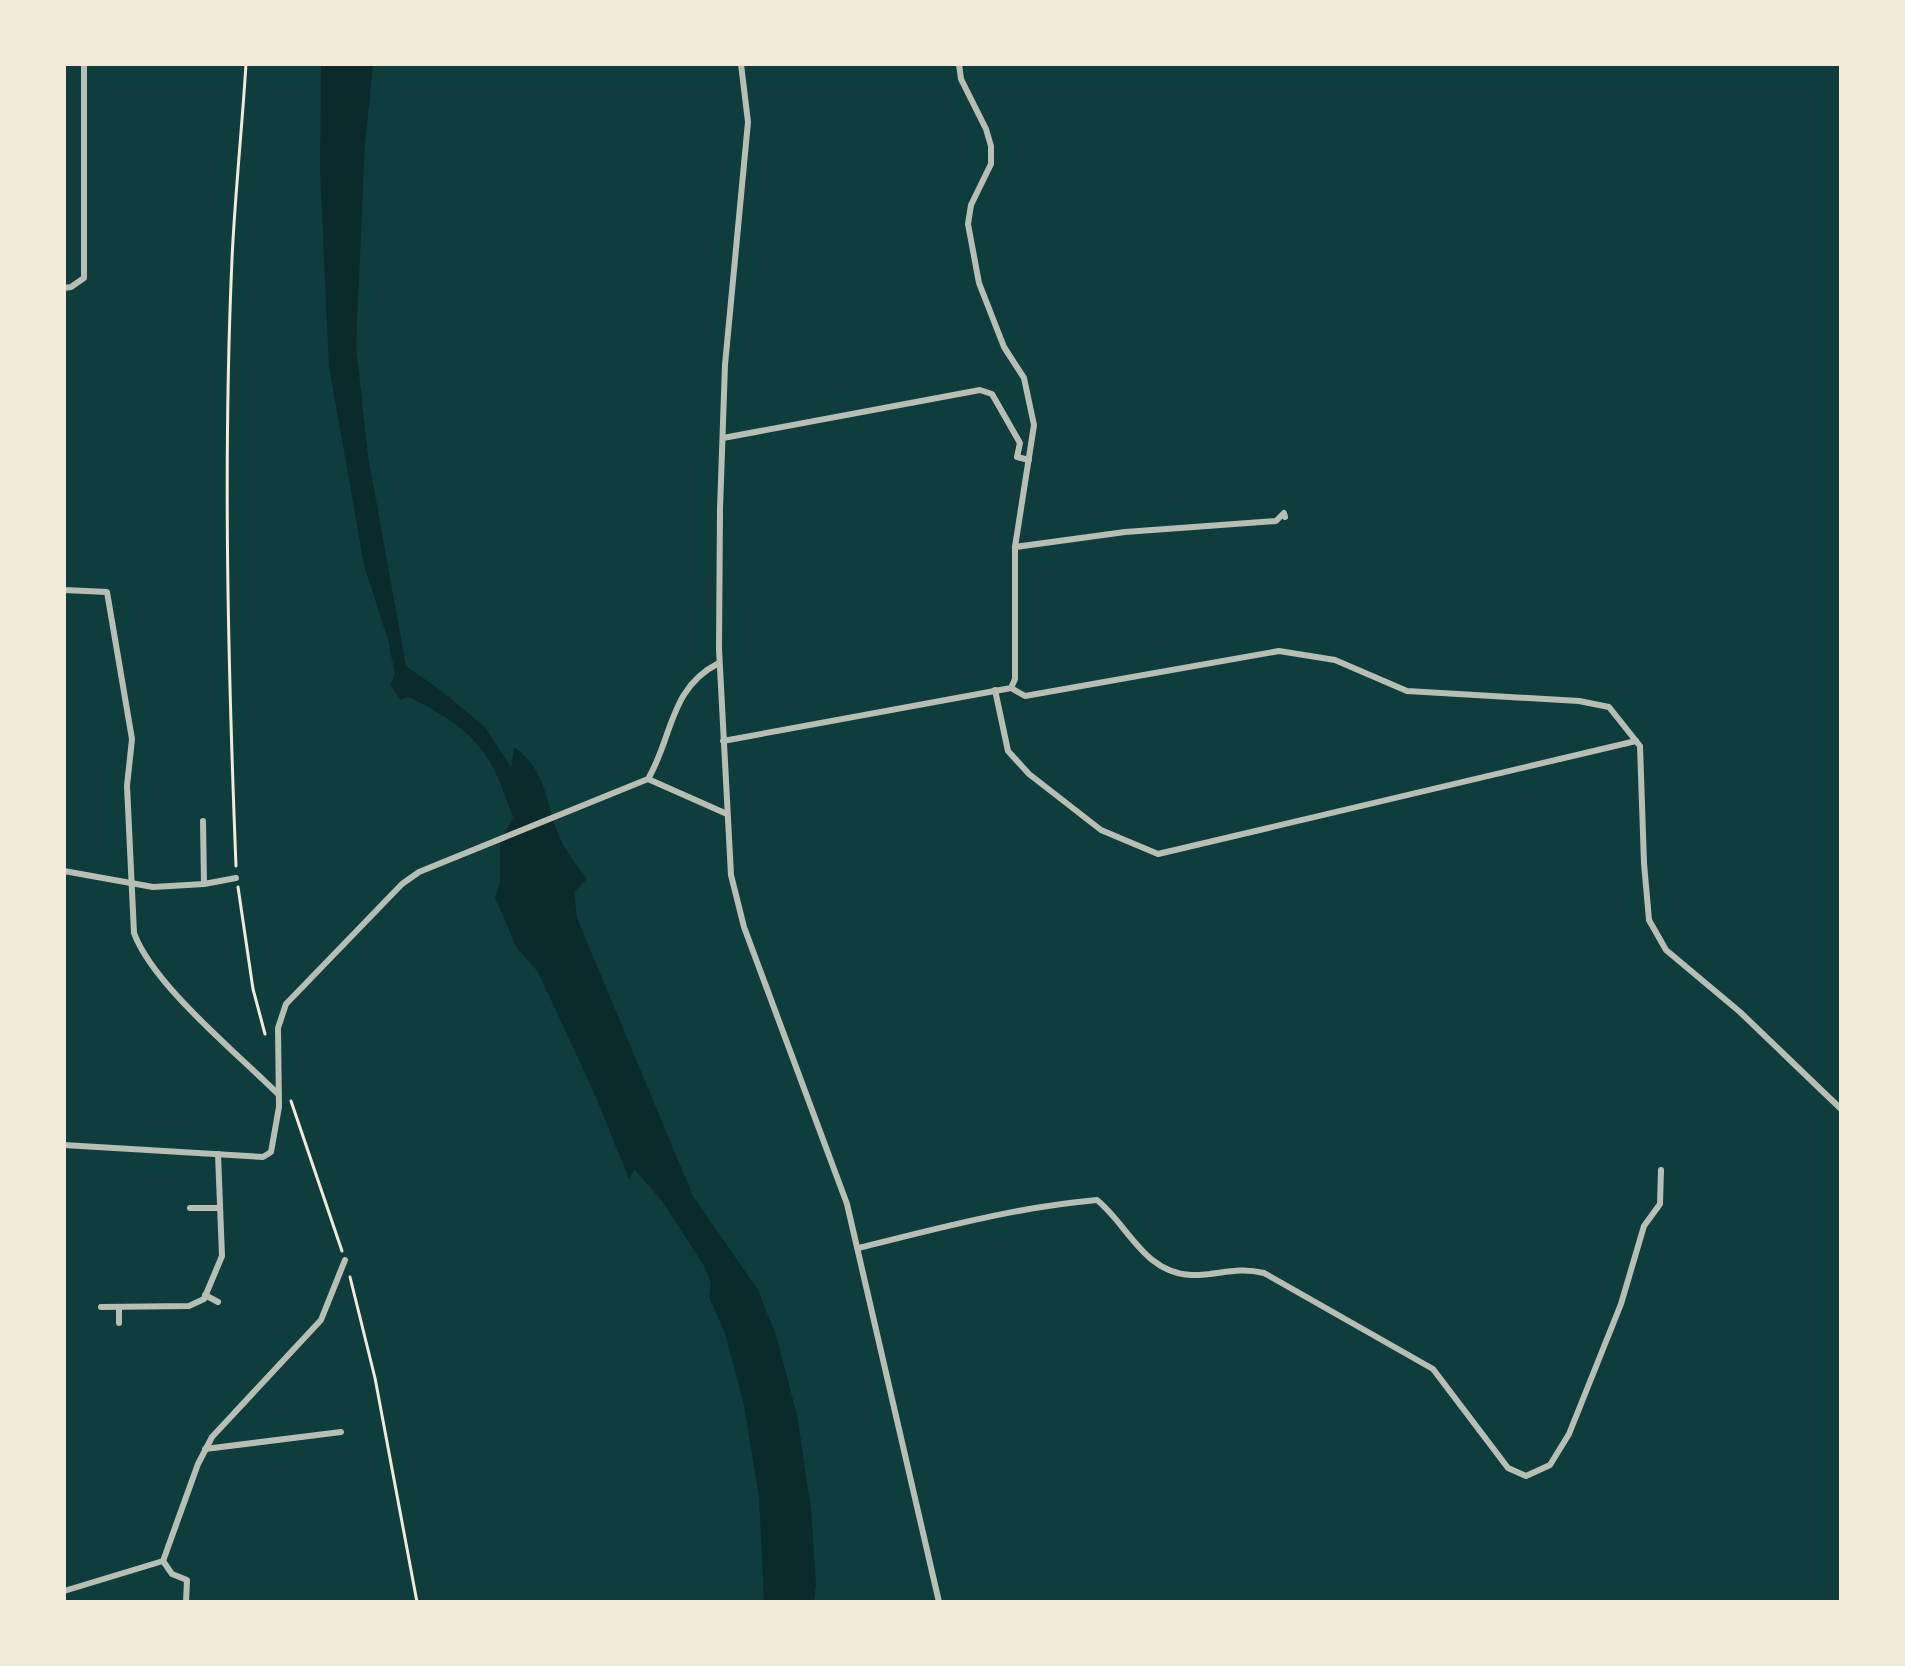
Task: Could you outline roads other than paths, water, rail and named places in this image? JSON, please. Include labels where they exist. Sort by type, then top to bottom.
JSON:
[{"type":"street","points":[[64,288],[71,287],[84,278],[84,64]]},
{"type":"street","points":[[741,64],[748,122],[725,365],[719,663],[731,875],[744,927],[847,1204],[939,1602]]},
{"type":"street","points":[[959,64],[961,80],[986,129],[991,146],[991,164],[971,206],[968,224],[979,283],[1004,347],[1024,378],[1030,397],[1034,424],[1015,546],[1015,679],[1011,688]]},
{"type":"street","points":[[723,438],[980,390],[992,394],[1020,443],[1017,457],[1029,460]]},
{"type":"street","points":[[1015,546],[1125,532],[1276,521],[1284,513],[1285,517]]},
{"type":"street","points":[[64,590],[107,592],[132,739],[128,786],[134,933],[140,948],[158,975],[279,1094]]},
{"type":"street","points":[[723,741],[995,690],[1011,688],[1025,696],[1280,651],[1335,660],[1407,691],[1579,701],[1609,707],[1640,746],[1644,863],[1649,920],[1666,950],[1740,1012],[1840,1108]]},
{"type":"street","points":[[648,779],[679,701],[705,670],[719,663]]},
{"type":"street","points":[[995,690],[1008,751],[1029,774],[1101,830],[1158,854],[1636,741]]},
{"type":"street","points":[[64,1144],[263,1157],[271,1152],[277,1123],[278,1028],[286,1004],[402,884],[419,872],[648,779],[728,814]]},
{"type":"street","points":[[202,821],[204,884]]},
{"type":"street","points":[[64,871],[153,887],[204,884],[236,878]]},
{"type":"street","points":[[101,1307],[189,1306],[205,1296],[222,1256],[218,1154]]},
{"type":"street","points":[[858,1248],[957,1224],[1097,1200],[1147,1256],[1170,1271],[1191,1275],[1245,1268],[1264,1273],[1433,1369],[1508,1468],[1526,1476],[1550,1465],[1569,1434],[1621,1304],[1644,1226],[1660,1204],[1660,1170]]},
{"type":"street","points":[[190,1208],[220,1208]]},
{"type":"street","points":[[163,1561],[205,1449],[212,1437],[321,1320],[345,1260]]},
{"type":"street","points":[[205,1296],[218,1302]]},
{"type":"street","points":[[119,1307],[119,1323]]},
{"type":"street","points":[[205,1449],[341,1432]]},
{"type":"street","points":[[64,1591],[163,1561]]},
{"type":"street","points":[[163,1561],[172,1574],[187,1580],[186,1602]]},
{"type":"water","points":[[321,65],[373,65],[365,144],[356,346],[368,456],[406,666],[443,692],[485,727],[511,767],[514,747],[526,757],[541,780],[563,844],[587,879],[574,892],[577,918],[693,1196],[758,1290],[776,1335],[797,1415],[811,1509],[816,1585],[814,1601],[764,1601],[759,1497],[744,1405],[725,1333],[709,1297],[711,1282],[703,1264],[662,1201],[634,1169],[629,1179],[596,1097],[538,972],[517,948],[495,898],[500,883],[500,843],[513,818],[496,773],[487,757],[464,731],[430,708],[407,696],[401,700],[390,685],[395,674],[388,640],[364,565],[329,366],[320,171]]}]
